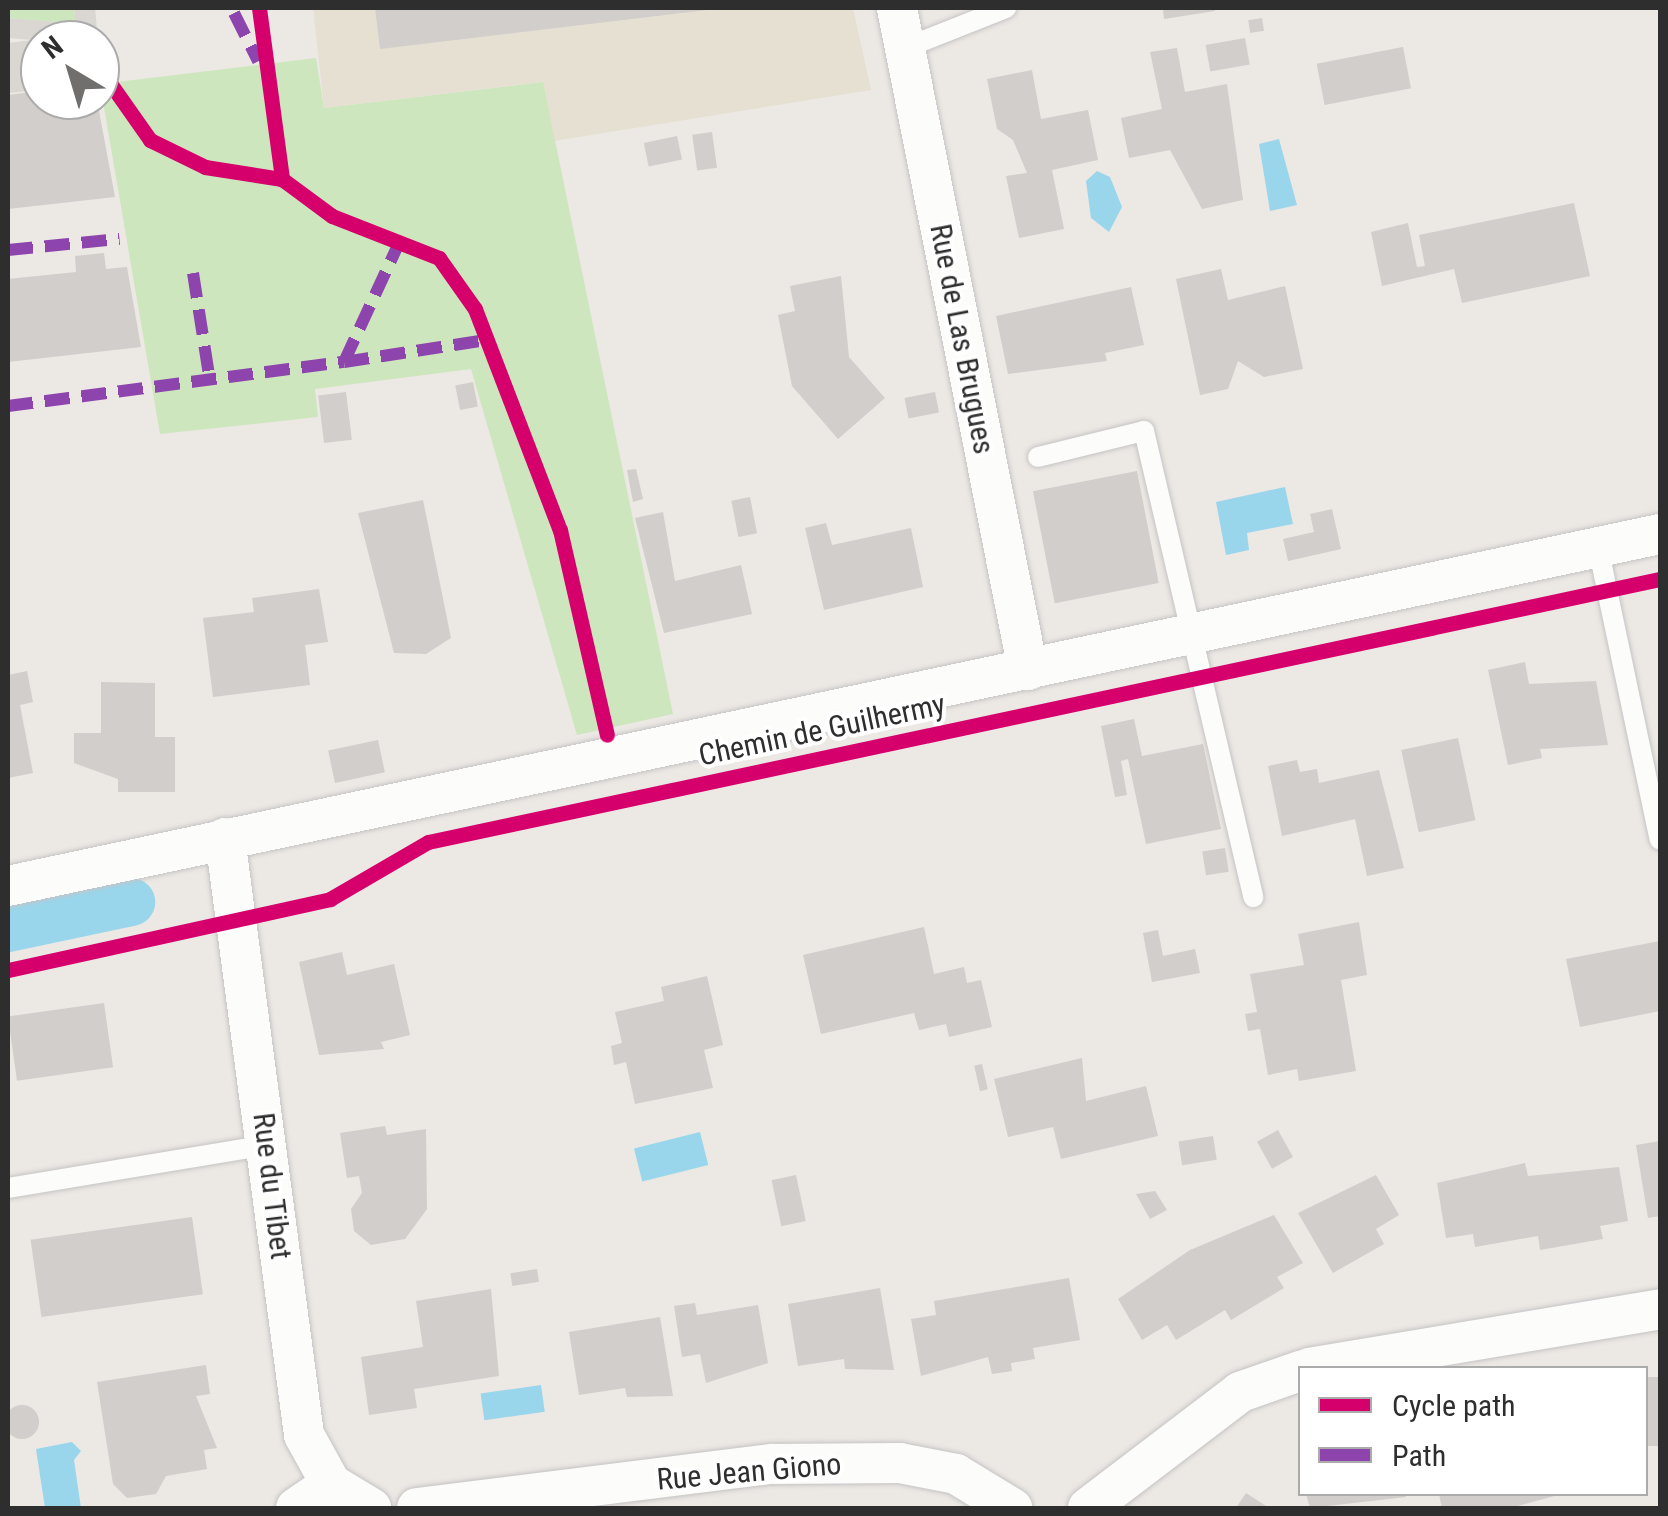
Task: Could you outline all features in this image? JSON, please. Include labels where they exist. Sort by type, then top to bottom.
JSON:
[{"type":"street","name":"Rue de Las Brugues","points":[[897,8],[1028,670]]},
{"type":"street","name":"Chemin de Guilhermy","points":[[8,886],[1660,534]]},
{"type":"street","name":"Rue du Tibet","points":[[225,838],[304,1435],[331,1484]]},
{"type":"street","points":[[1321,1366],[1660,1309]]},
{"type":"street","points":[[1088,1508],[1240,1392],[1298,1373]]},
{"type":"street","name":"Rue Jean Giono","points":[[417,1508],[772,1464],[882,1463],[956,1474],[1012,1508]]},
{"type":"street","points":[[296,1508],[331,1484],[371,1508]]},
{"type":"lane","points":[[905,48],[1006,8]]},
{"type":"lane","points":[[1038,457],[1144,431],[1195,634],[1252,897]]},
{"type":"lane","points":[[1598,547],[1660,840]]},
{"type":"lane","points":[[8,1188],[267,1145]]},
{"type":"shaded area","points":[[74,8],[95,8],[96,20],[75,20]]},
{"type":"shaded area","points":[[313,8],[853,8],[871,90],[554,141],[542,82],[324,108]]},
{"type":"shaded area","points":[[8,18],[32,20],[20,20],[20,39],[8,38]]},
{"type":"shaded area","points":[[20,42],[20,92],[8,93],[8,43]]},
{"type":"green space","points":[[8,8],[74,8],[75,20],[28,20],[8,18]]},
{"type":"green space","points":[[316,58],[324,108],[543,82],[673,714],[577,735],[471,369],[315,389],[318,417],[160,434],[106,120],[120,120],[120,82]]},
{"type":"water","points":[[1279,139],[1297,205],[1270,211],[1259,144]]},
{"type":"water","points":[[1097,171],[1110,177],[1122,207],[1109,232],[1091,218],[1086,181]]},
{"type":"water","points":[[1285,487],[1293,524],[1247,533],[1249,550],[1226,555],[1216,502]]},
{"type":"water","points":[[700,1132],[708,1165],[642,1181],[634,1148]]},
{"type":"water","points":[[541,1385],[545,1412],[484,1420],[481,1393]]},
{"type":"water","points":[[72,1442],[81,1451],[74,1460],[81,1508],[45,1508],[36,1449]]},
{"type":"building","points":[[375,8],[707,8],[707,10],[380,49]]},
{"type":"building","points":[[1163,8],[1215,8],[1215,11],[1164,19]]},
{"type":"building","points":[[1262,18],[1264,31],[1250,33],[1248,20]]},
{"type":"building","points":[[1245,38],[1250,65],[1210,72],[1206,45]]},
{"type":"building","points":[[1403,47],[1411,88],[1325,105],[1317,64]]},
{"type":"building","points":[[1177,48],[1185,92],[1227,84],[1243,200],[1202,209],[1170,150],[1129,158],[1121,118],[1162,109],[1150,52]]},
{"type":"building","points":[[1032,70],[1041,119],[1088,110],[1098,160],[1052,170],[1064,229],[1019,238],[1006,176],[1027,173],[1013,140],[997,129],[987,79]]},
{"type":"building","points":[[20,94],[20,120],[101,120],[115,197],[8,209],[8,95]]},
{"type":"building","points":[[712,132],[717,168],[697,170],[692,135]]},
{"type":"building","points":[[677,136],[682,159],[649,167],[644,143]]},
{"type":"building","points":[[1574,203],[1590,276],[1462,303],[1454,269],[1382,286],[1371,232],[1408,223],[1417,267],[1425,266],[1419,235]]},
{"type":"building","points":[[104,253],[106,269],[127,267],[141,347],[8,362],[8,279],[76,272],[75,256]]},
{"type":"building","points":[[1221,269],[1228,300],[1285,286],[1303,369],[1264,377],[1238,361],[1228,389],[1200,395],[1176,279]]},
{"type":"building","points":[[841,276],[849,357],[885,398],[838,439],[792,386],[778,315],[795,311],[790,286]]},
{"type":"building","points":[[1131,287],[1144,345],[1105,353],[1107,361],[1008,374],[996,316]]},
{"type":"building","points":[[473,382],[478,407],[460,410],[455,385]]},
{"type":"building","points":[[346,392],[352,440],[324,443],[318,395]]},
{"type":"building","points":[[935,392],[939,413],[909,419],[905,398]]},
{"type":"building","points":[[636,469],[643,499],[633,502],[627,470]]},
{"type":"building","points":[[1137,471],[1159,583],[1055,603],[1033,491]]},
{"type":"building","points":[[750,497],[757,533],[738,537],[731,501]]},
{"type":"building","points":[[423,500],[451,638],[426,654],[394,653],[358,513]]},
{"type":"building","points":[[1332,509],[1341,549],[1288,561],[1283,539],[1314,532],[1310,514]]},
{"type":"building","points":[[663,512],[675,581],[741,565],[752,614],[664,633],[635,518]]},
{"type":"building","points":[[826,523],[832,545],[911,528],[923,587],[824,610],[805,528]]},
{"type":"building","points":[[319,589],[328,642],[305,645],[310,685],[213,697],[203,618],[254,612],[252,598]]},
{"type":"building","points":[[1525,662],[1529,684],[1596,681],[1608,745],[1540,749],[1542,758],[1508,765],[1488,670]]},
{"type":"building","points":[[27,671],[33,702],[20,705],[33,773],[8,778],[8,675]]},
{"type":"building","points":[[101,682],[155,683],[155,737],[175,737],[175,792],[118,792],[118,779],[74,763],[74,733],[101,733]]},
{"type":"building","points":[[1134,719],[1142,756],[1203,744],[1221,829],[1146,844],[1128,759],[1121,761],[1127,795],[1115,797],[1101,726]]},
{"type":"building","points":[[1458,738],[1475,820],[1419,832],[1401,750]]},
{"type":"building","points":[[378,740],[385,772],[335,783],[328,751]]},
{"type":"building","points":[[1297,760],[1300,772],[1317,769],[1319,783],[1379,770],[1404,868],[1367,876],[1355,819],[1282,836],[1268,766]]},
{"type":"building","points":[[1225,848],[1229,872],[1206,875],[1202,852]]},
{"type":"building","points":[[1359,922],[1367,975],[1341,980],[1356,1071],[1299,1081],[1297,1069],[1268,1075],[1260,1029],[1248,1031],[1245,1014],[1257,1012],[1250,974],[1304,965],[1298,934]]},
{"type":"building","points":[[924,927],[934,974],[964,967],[967,983],[981,980],[992,1027],[949,1037],[946,1024],[919,1030],[914,1013],[821,1034],[803,955]]},
{"type":"building","points":[[1158,930],[1163,956],[1195,949],[1200,973],[1152,982],[1143,933]]},
{"type":"building","points":[[1660,941],[1660,1011],[1580,1027],[1566,959]]},
{"type":"building","points":[[342,952],[347,975],[394,964],[410,1035],[381,1042],[384,1049],[319,1055],[299,962]]},
{"type":"building","points":[[707,976],[723,1045],[704,1050],[713,1088],[635,1104],[626,1062],[614,1065],[611,1046],[622,1043],[615,1012],[664,1001],[661,987]]},
{"type":"building","points":[[104,1003],[113,1067],[17,1081],[8,1016]]},
{"type":"building","points":[[1082,1058],[1086,1101],[1146,1086],[1158,1136],[1061,1159],[1053,1127],[1008,1137],[994,1079]]},
{"type":"building","points":[[982,1064],[988,1089],[980,1091],[974,1066]]},
{"type":"building","points":[[385,1126],[387,1135],[426,1129],[427,1209],[405,1239],[371,1245],[354,1231],[351,1209],[362,1193],[359,1176],[347,1178],[340,1133]]},
{"type":"building","points":[[1278,1130],[1293,1157],[1272,1169],[1257,1142]]},
{"type":"building","points":[[1213,1136],[1217,1160],[1182,1165],[1178,1141]]},
{"type":"building","points":[[1660,1141],[1660,1216],[1648,1218],[1636,1145]]},
{"type":"building","points":[[1525,1163],[1528,1176],[1619,1167],[1628,1221],[1600,1226],[1603,1239],[1540,1250],[1538,1236],[1475,1247],[1473,1234],[1446,1238],[1437,1183]]},
{"type":"building","points":[[796,1175],[806,1221],[781,1226],[772,1180]]},
{"type":"building","points":[[1376,1175],[1399,1215],[1376,1229],[1384,1244],[1333,1273],[1298,1213]]},
{"type":"building","points":[[1155,1191],[1167,1210],[1150,1219],[1136,1194]]},
{"type":"building","points":[[1274,1215],[1303,1263],[1277,1277],[1284,1288],[1231,1320],[1225,1310],[1176,1340],[1167,1325],[1142,1340],[1118,1299],[1190,1250]]},
{"type":"building","points":[[192,1217],[203,1294],[41,1317],[31,1240]]},
{"type":"building","points":[[537,1269],[539,1282],[512,1286],[510,1273]]},
{"type":"building","points":[[1069,1278],[1080,1340],[1033,1348],[1035,1359],[1011,1363],[1012,1371],[992,1374],[988,1357],[921,1376],[911,1319],[936,1315],[934,1301]]},
{"type":"building","points":[[880,1288],[894,1370],[845,1369],[844,1359],[798,1366],[788,1304]]},
{"type":"building","points":[[491,1289],[499,1376],[414,1389],[417,1408],[369,1415],[361,1357],[423,1347],[416,1301]]},
{"type":"building","points":[[695,1303],[697,1315],[758,1305],[768,1363],[706,1383],[700,1354],[682,1357],[674,1306]]},
{"type":"building","points":[[660,1317],[673,1396],[627,1397],[625,1388],[579,1395],[569,1332]]},
{"type":"building","points":[[206,1365],[210,1394],[196,1396],[217,1448],[204,1450],[207,1469],[166,1476],[156,1494],[127,1498],[113,1484],[97,1382]]},
{"type":"building","points":[[1648,1377],[1660,1377],[1660,1446],[1648,1446]]},
{"type":"building","points":[[22,1405],[34,1410],[39,1422],[34,1434],[22,1439],[10,1434],[5,1422],[10,1410]]},
{"type":"building","points":[[1246,1493],[1269,1508],[1236,1508]]},
{"type":"building","points":[[1307,1496],[1406,1497],[1310,1508]]},
{"type":"building","points":[[1439,1496],[1554,1496],[1510,1508],[1442,1508]]},
{"type":"waterway","points":[[8,928],[131,902]]},
{"type":"marked path","points":[[234,13],[258,61]]},
{"type":"marked path","points":[[8,250],[119,239]]},
{"type":"marked path","points":[[8,406],[344,362],[399,243]]},
{"type":"marked path","points":[[193,273],[210,381]]},
{"type":"marked path","points":[[344,362],[486,340]]},
{"type":"cycle path","points":[[259,8],[282,179],[332,216],[439,258],[475,309],[560,530],[607,735]]},
{"type":"cycle path","points":[[120,97],[150,140],[205,167],[282,179]]},
{"type":"cycle path","points":[[8,970],[330,899],[428,842],[1660,579]]}]
